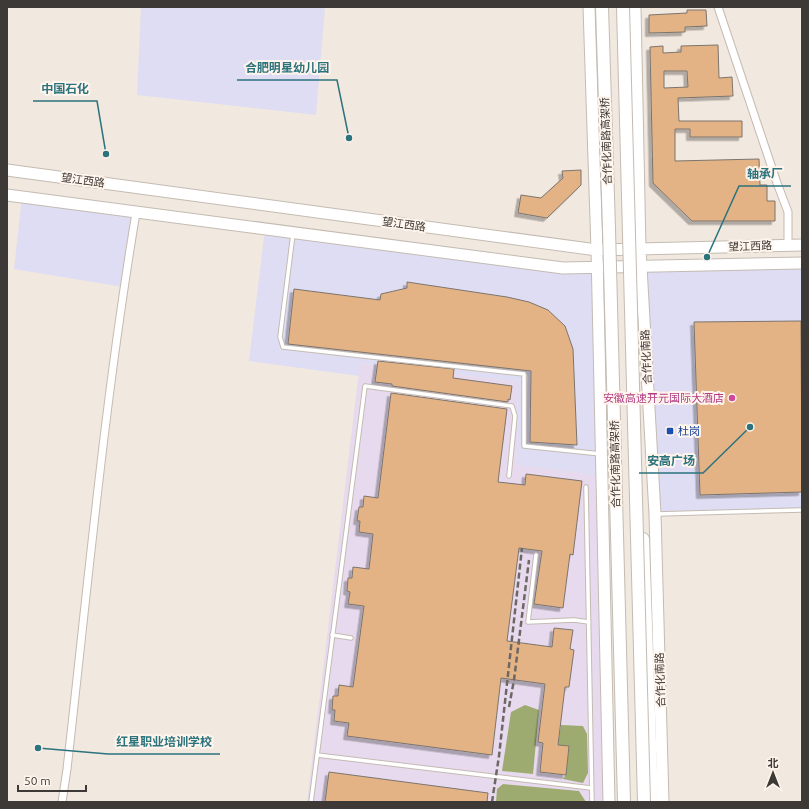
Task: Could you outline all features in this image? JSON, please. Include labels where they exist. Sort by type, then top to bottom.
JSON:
[{"type":"highway","name":"合作化南路高架桥","points":[[602,7],[624,802]]},
{"type":"highway","name":"合作化南路高架桥","points":[[623,7],[644,802]]},
{"type":"highway","points":[[635,439],[645,582],[652,802]]},
{"type":"main road","points":[[589,7],[597,250],[610,802]]},
{"type":"main road","name":"合作化南路","points":[[635,7],[640,249],[655,514],[663,802]]},
{"type":"main road","name":"望江西路","points":[[7,170],[597,250],[802,245]]},
{"type":"main road","name":"望江西路","points":[[7,195],[563,268],[802,262]]},
{"type":"street","points":[[718,7],[788,212],[788,245]]},
{"type":"street","points":[[62,802],[70,748],[108,398],[123,287],[136,212]]},
{"type":"lane","points":[[293,232],[280,338],[283,347],[524,374],[524,446],[602,454]]},
{"type":"lane","points":[[310,802],[365,386],[512,406],[515,416],[510,476]]},
{"type":"lane","points":[[586,487],[592,802]]},
{"type":"lane","points":[[655,514],[802,510]]},
{"type":"lane","points":[[536,555],[528,622],[574,620],[589,622]]},
{"type":"lane","points":[[332,635],[351,638]]},
{"type":"lane","points":[[317,755],[592,788]]},
{"type":"shaded area","points":[[141,7],[325,7],[316,115],[137,95]]},
{"type":"shaded area","points":[[22,197],[136,213],[123,287],[14,269]]},
{"type":"shaded area","points":[[265,229],[597,267],[602,476],[516,465],[518,430],[517,382],[361,363],[359,376],[249,361]]},
{"type":"shaded area","points":[[802,263],[802,510],[655,514],[641,266]]},
{"type":"shaded area","points":[[360,363],[517,382],[518,430],[516,465],[602,476],[609,802],[307,802]]},
{"type":"green space","points":[[525,705],[539,710],[533,774],[502,771],[511,712]]},
{"type":"green space","points":[[561,725],[583,726],[587,734],[588,773],[583,783],[563,779],[566,774],[569,746],[558,745]]},
{"type":"green space","points":[[503,784],[579,791],[586,802],[496,802],[497,789]]},
{"type":"building","points":[[687,10],[706,10],[707,26],[685,27],[685,32],[649,33],[649,15],[687,13]]},
{"type":"building","points":[[718,45],[719,78],[732,77],[733,96],[678,98],[679,121],[742,121],[742,137],[690,137],[690,129],[675,129],[675,161],[759,159],[760,185],[767,185],[767,201],[775,201],[775,221],[692,221],[653,183],[650,47],[663,46],[663,53],[681,52],[681,46]],"holes":[[[664,71],[687,71],[688,87],[664,88]]]},
{"type":"building","points":[[581,170],[581,185],[547,218],[518,213],[521,195],[541,198],[563,178],[562,171]]},
{"type":"building","points":[[407,282],[507,297],[529,302],[548,310],[565,326],[573,349],[577,445],[530,442],[531,371],[288,344],[294,289],[380,300],[381,294],[407,288]]},
{"type":"building","points":[[801,321],[802,492],[700,495],[694,322]]},
{"type":"building","points":[[378,361],[454,369],[453,378],[512,386],[510,400],[508,399],[508,402],[392,386],[392,384],[375,382]]},
{"type":"building","points":[[391,393],[507,409],[498,482],[525,485],[526,474],[582,481],[573,555],[570,554],[563,608],[534,604],[542,551],[519,548],[507,641],[552,647],[554,628],[573,630],[570,649],[574,650],[569,687],[565,687],[558,745],[569,746],[566,775],[540,772],[543,743],[538,742],[545,684],[501,678],[492,755],[347,736],[349,723],[334,721],[335,710],[332,710],[333,696],[338,696],[339,685],[353,687],[364,606],[348,604],[350,592],[347,591],[348,578],[352,578],[353,567],[369,569],[373,534],[359,532],[360,521],[357,521],[359,507],[363,507],[364,496],[378,498]]},
{"type":"building","points":[[329,772],[488,793],[487,802],[325,802]]},
{"type":"railway","points":[[492,802],[499,756],[522,548]]},
{"type":"railway","points":[[509,707],[514,680],[529,560]]},
{"type":"place","name":"合肥明星幼儿园","points":[[349,138]]},
{"type":"place","name":"中国石化","points":[[106,154]]},
{"type":"place","name":"轴承厂","points":[[707,257]]},
{"type":"place","name":"安徽高速开元国际大酒店","points":[[732,398]]},
{"type":"place","name":"安高广场","points":[[750,427]]},
{"type":"place","name":"杜岗","points":[[670,431]]},
{"type":"place","name":"红星职业培训学校","points":[[38,748]]}]
